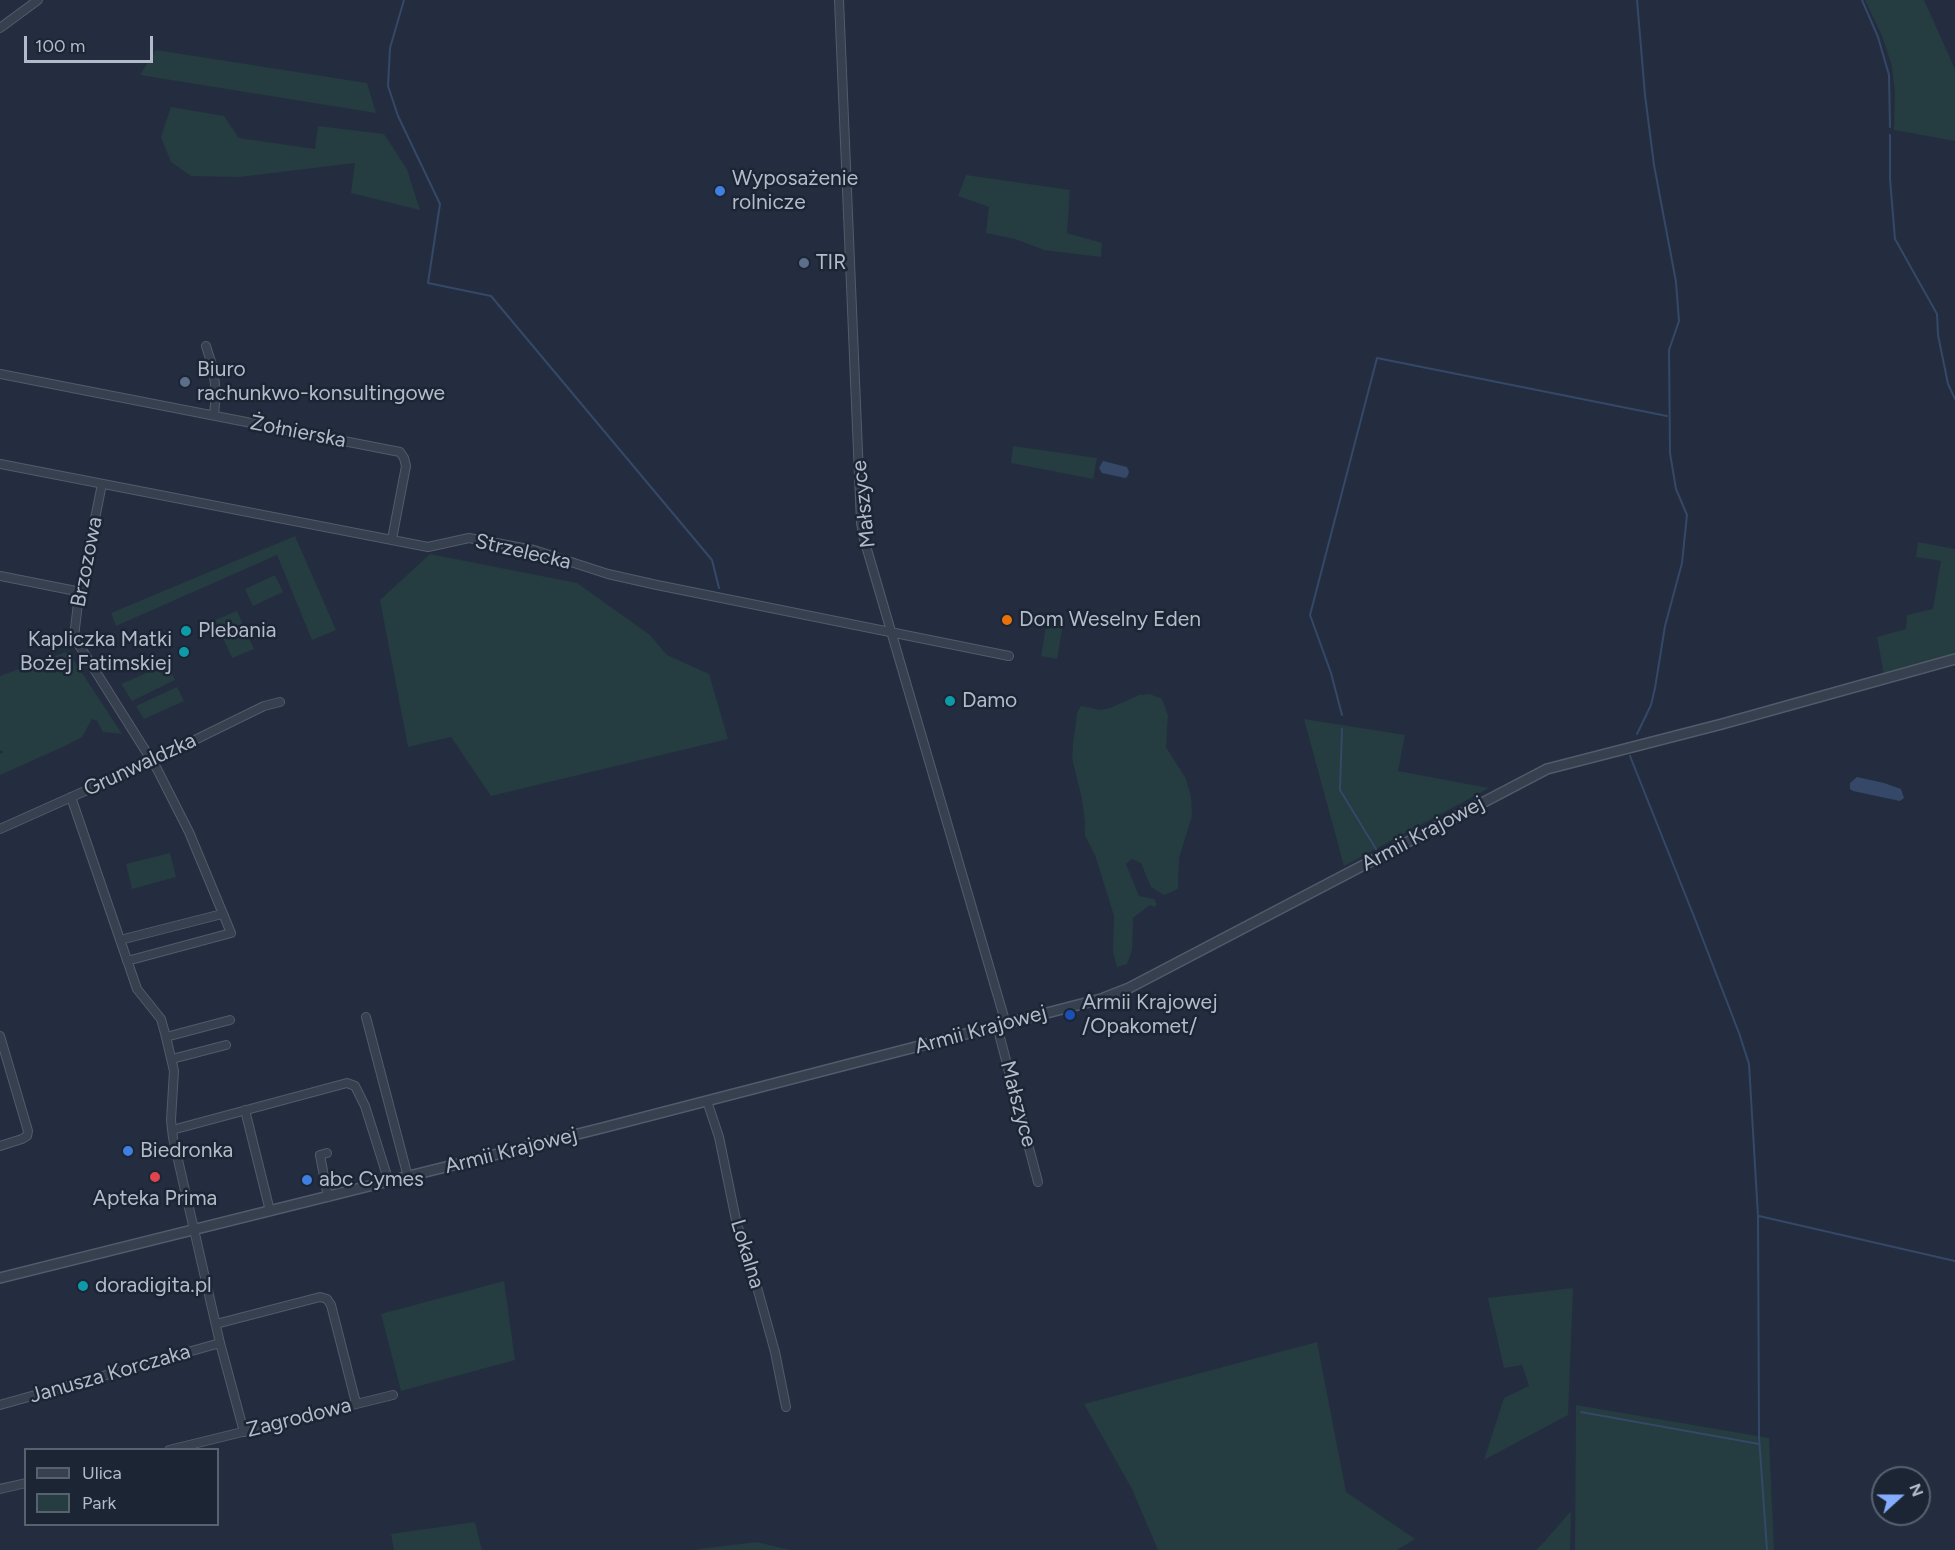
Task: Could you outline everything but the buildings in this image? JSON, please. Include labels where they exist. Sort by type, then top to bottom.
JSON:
[{"type":"street","points":[[0,28],[38,0]]},
{"type":"street","name":"Małszyce","points":[[838,0],[861,523],[1001,1025],[1038,1182]]},
{"type":"street","points":[[206,346],[213,368],[216,393],[214,415]]},
{"type":"street","name":"Żołnierska","points":[[0,374],[400,452],[406,466],[392,539]]},
{"type":"street","name":"Strzelecka","points":[[0,464],[428,547],[469,538],[534,550],[628,578],[1009,656]]},
{"type":"street","name":"Brzozowa","points":[[102,484],[74,636],[152,762],[189,832],[231,933],[127,961]]},
{"type":"street","points":[[0,576],[81,592]]},
{"type":"street","name":"Armii Krajowej","points":[[0,1278],[389,1182],[1116,994],[1534,776],[1563,764],[1722,724],[1955,659]]},
{"type":"street","name":"Grunwaldzka","points":[[0,829],[152,762],[264,706],[280,702]]},
{"type":"street","points":[[71,797],[137,989],[161,1019],[172,1059],[174,1071],[172,1130],[220,1343],[244,1432]]},
{"type":"street","points":[[120,940],[222,914]]},
{"type":"street","points":[[366,1017],[408,1177]]},
{"type":"street","points":[[166,1037],[230,1020]]},
{"type":"street","points":[[0,1036],[28,1131],[27,1136],[22,1140],[0,1146]]},
{"type":"street","points":[[172,1059],[226,1045]]},
{"type":"street","points":[[172,1130],[347,1083],[355,1086],[364,1106],[389,1182]]},
{"type":"street","name":"Lokalna","points":[[707,1101],[719,1137],[737,1225],[747,1251],[775,1352],[786,1407]]},
{"type":"street","points":[[245,1110],[270,1211]]},
{"type":"street","points":[[327,1153],[320,1155],[328,1197]]},
{"type":"street","points":[[216,1324],[320,1297],[327,1299],[331,1305],[356,1403]]},
{"type":"street","name":"Janusza Korczaka","points":[[0,1405],[220,1343]]},
{"type":"street","name":"Zagrodowa","points":[[173,1448],[393,1395]]},
{"type":"street","points":[[0,1490],[24,1484]]},
{"type":"green space","points":[[1865,0],[1924,0],[1955,69],[1955,141],[1894,130],[1895,94],[1892,66],[1882,36]]},
{"type":"green space","points":[[156,50],[367,83],[376,113],[140,75]]},
{"type":"green space","points":[[171,107],[224,116],[239,138],[315,149],[318,126],[384,134],[407,169],[420,210],[351,193],[355,163],[239,177],[191,176],[171,162],[161,137]]},
{"type":"green space","points":[[966,175],[1070,190],[1067,233],[1102,243],[1101,257],[1044,250],[1015,239],[986,233],[989,207],[958,196]]},
{"type":"green space","points":[[1013,446],[1097,458],[1093,479],[1011,463]]},
{"type":"green space","points":[[295,536],[336,630],[312,640],[277,555],[116,626],[111,613]]},
{"type":"green space","points":[[1918,542],[1955,549],[1955,653],[1884,675],[1877,637],[1906,629],[1907,615],[1933,609],[1941,561],[1916,557]]},
{"type":"green space","points":[[430,554],[577,583],[650,635],[667,655],[709,674],[728,739],[491,796],[451,737],[408,747],[380,600]]},
{"type":"green space","points":[[275,575],[283,592],[253,606],[245,589]]},
{"type":"green space","points":[[237,611],[254,649],[232,658],[215,620]]},
{"type":"green space","points":[[1048,615],[1064,618],[1057,659],[1041,656]]},
{"type":"green space","points":[[66,652],[122,734],[103,732],[97,721],[92,719],[82,737],[0,775],[0,754],[4,752],[0,750],[0,676]]},
{"type":"green space","points":[[165,665],[169,666],[175,680],[132,701],[121,684]]},
{"type":"green space","points":[[177,687],[184,701],[144,719],[136,706]]},
{"type":"green space","points":[[1150,694],[1162,699],[1168,715],[1166,747],[1186,779],[1191,797],[1192,816],[1179,858],[1178,889],[1164,895],[1151,887],[1141,863],[1132,859],[1126,864],[1139,896],[1154,899],[1157,905],[1154,907],[1150,905],[1133,918],[1132,950],[1127,964],[1117,967],[1113,952],[1114,916],[1095,855],[1085,836],[1082,799],[1072,758],[1073,744],[1077,713],[1081,706],[1101,710],[1139,695]]},
{"type":"green space","points":[[1304,719],[1405,735],[1398,771],[1489,788],[1344,866]]},
{"type":"green space","points":[[170,853],[176,877],[132,889],[126,864]]},
{"type":"green space","points":[[504,1281],[515,1360],[401,1391],[381,1314]]},
{"type":"green space","points":[[1573,1288],[1568,1415],[1484,1460],[1504,1398],[1529,1386],[1522,1365],[1504,1368],[1488,1298]]},
{"type":"green space","points":[[1317,1342],[1346,1492],[1415,1539],[1397,1550],[1158,1550],[1132,1489],[1084,1404]]},
{"type":"green space","points":[[1576,1405],[1769,1438],[1774,1550],[1575,1550]]},
{"type":"green space","points":[[1571,1511],[1570,1550],[1536,1550],[1544,1542]]},
{"type":"green space","points":[[475,1522],[482,1550],[394,1550],[391,1534]]},
{"type":"green space","points":[[757,1542],[790,1550],[695,1550],[699,1549]]},
{"type":"water","points":[[1103,461],[1127,467],[1129,472],[1127,477],[1102,473],[1099,468]]},
{"type":"water","points":[[1857,777],[1901,789],[1904,798],[1900,801],[1853,791],[1850,789],[1850,783]]},
{"type":"waterway","points":[[404,0],[390,48],[388,86],[398,116],[440,204],[428,283],[491,296],[712,560],[719,588]]},
{"type":"waterway","points":[[1637,0],[1654,165],[1676,282],[1679,321],[1669,350],[1670,453],[1676,489],[1687,515],[1682,563],[1665,626],[1655,688],[1651,705],[1637,734]]},
{"type":"waterway","points":[[1862,0],[1878,37],[1889,75],[1890,127]]},
{"type":"waterway","points":[[1890,135],[1890,179],[1895,239],[1937,314],[1938,335],[1948,384],[1955,399]]},
{"type":"waterway","points":[[1342,715],[1331,673],[1310,615],[1377,358],[1667,416]]},
{"type":"waterway","points":[[1342,729],[1340,790],[1376,849]]},
{"type":"waterway","points":[[1630,756],[1695,919],[1749,1064],[1758,1216],[1759,1437],[1767,1550]]},
{"type":"waterway","points":[[1759,1216],[1955,1261]]},
{"type":"waterway","points":[[1581,1412],[1759,1444]]},
{"type":"place","name":"Wyposażenie rolnicze","points":[[720,191]]},
{"type":"place","name":"TIR","points":[[804,263]]},
{"type":"place","name":"Biuro rachunkwo-konsultingowe","points":[[185,382]]},
{"type":"place","name":"Dom Weselny Eden","points":[[1007,620]]},
{"type":"place","name":"Plebania","points":[[186,631]]},
{"type":"place","name":"Kapliczka Matki Bożej Fatimskiej","points":[[184,652]]},
{"type":"place","name":"Damo","points":[[950,701]]},
{"type":"place","name":"Armii Krajowej /Opakomet/","points":[[1070,1015]]},
{"type":"place","name":"Biedronka","points":[[128,1151]]},
{"type":"place","name":"Apteka Prima","points":[[155,1177]]},
{"type":"place","name":"abc Cymes","points":[[307,1180]]},
{"type":"place","name":"doradigita.pl","points":[[83,1286]]}]
